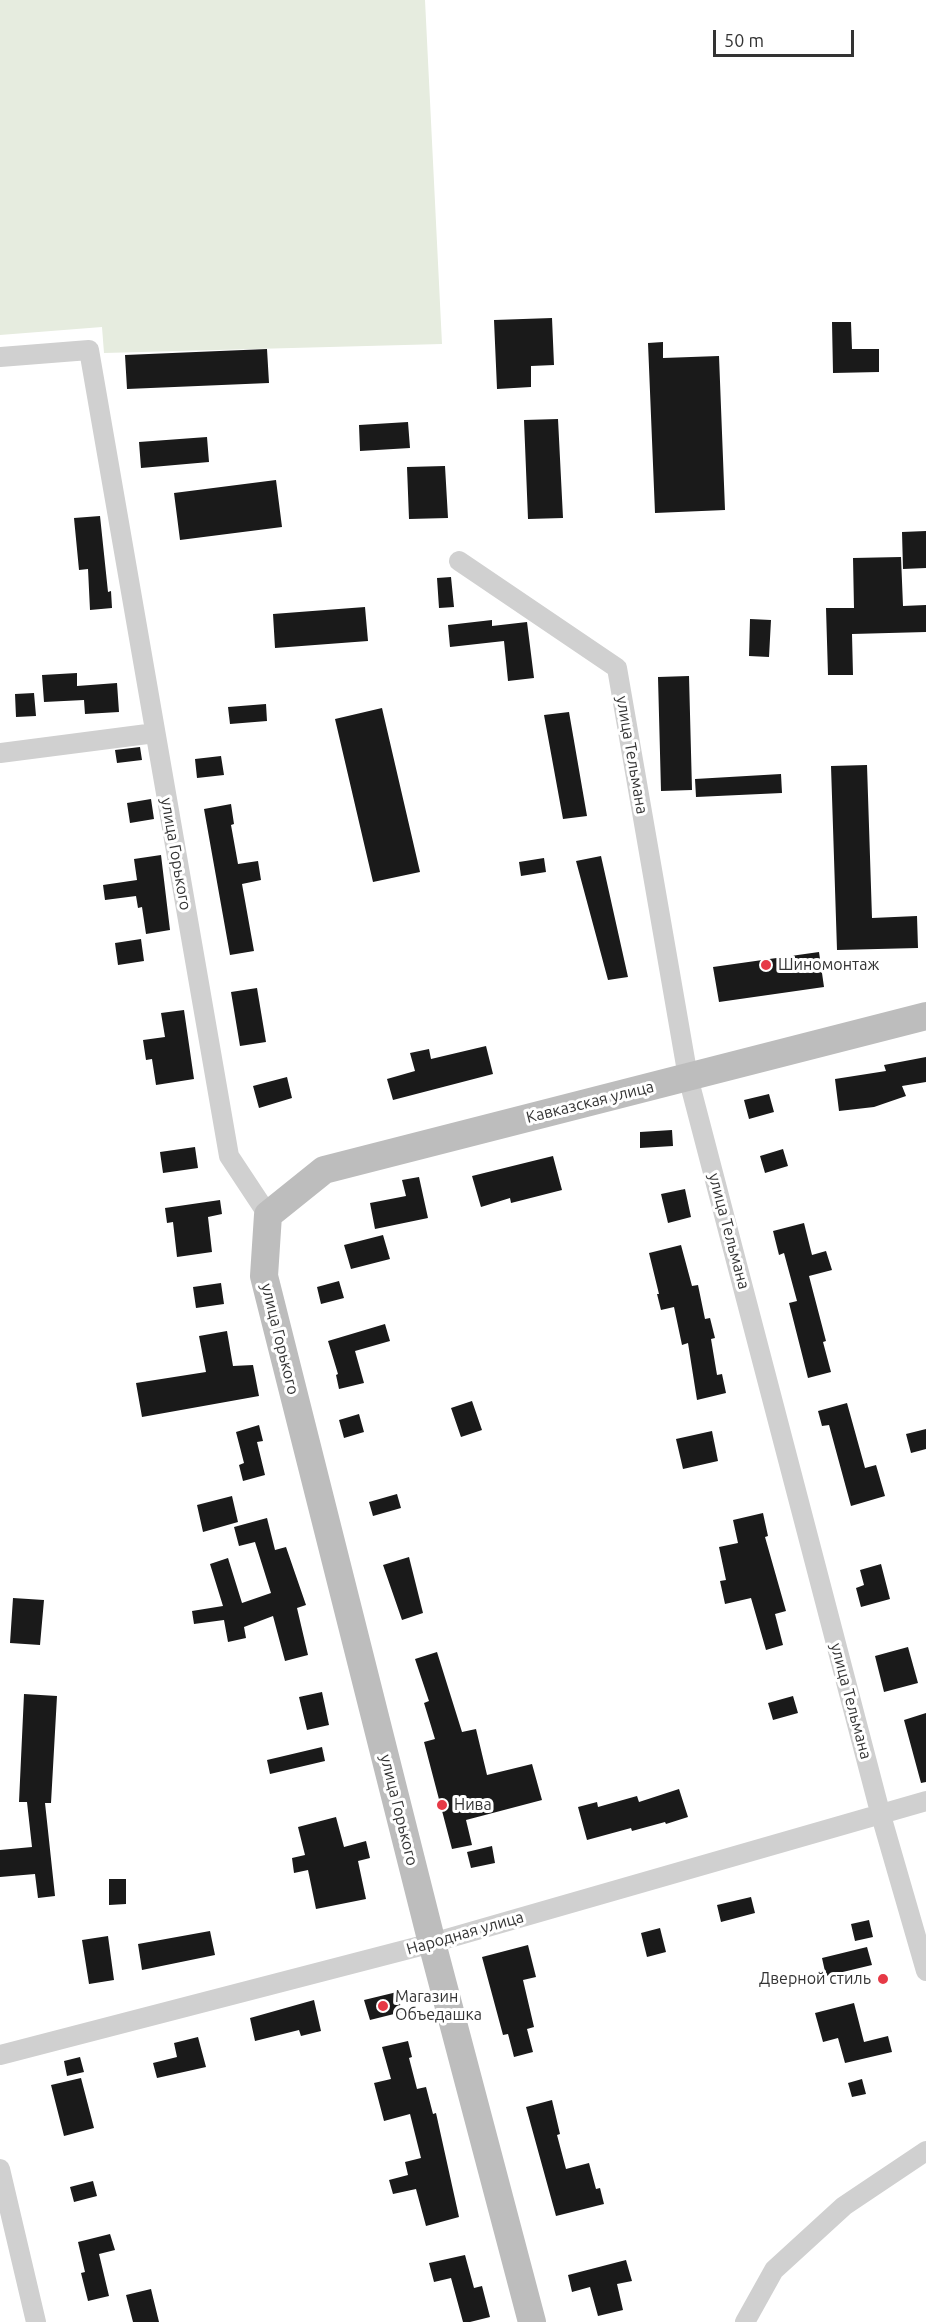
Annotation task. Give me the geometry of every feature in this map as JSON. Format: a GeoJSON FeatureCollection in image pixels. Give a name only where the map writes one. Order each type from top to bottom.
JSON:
{"type":"FeatureCollection","features":[{"type":"Feature","properties":{"kind":"main road","name":"Кавказская улица"},"geometry":{"type":"LineString","coordinates":[[268,1215],[324,1170],[926,1016]]}},
{"type":"Feature","properties":{"kind":"main road","name":"улица Горького"},"geometry":{"type":"LineString","coordinates":[[268,1215],[264,1276],[432,1943],[532,2322]]}},
{"type":"Feature","properties":{"kind":"street","name":"улица Горького"},"geometry":{"type":"LineString","coordinates":[[0,357],[89,350],[229,1156],[268,1215]]}},
{"type":"Feature","properties":{"kind":"street","name":"улица Тельмана"},"geometry":{"type":"LineString","coordinates":[[459,561],[617,668],[688,1077],[880,1812],[926,1971]]}},
{"type":"Feature","properties":{"kind":"street"},"geometry":{"type":"LineString","coordinates":[[0,753],[155,733]]}},
{"type":"Feature","properties":{"kind":"street","name":"Народная улица"},"geometry":{"type":"LineString","coordinates":[[0,2055],[432,1943],[880,1812],[926,1801]]}},
{"type":"Feature","properties":{"kind":"street"},"geometry":{"type":"LineString","coordinates":[[745,2322],[774,2270],[844,2206],[926,2151]]}},
{"type":"Feature","properties":{"kind":"street"},"geometry":{"type":"LineString","coordinates":[[0,2169],[8,2239],[36,2322]]}},
{"type":"Feature","properties":{"kind":"shaded area"},"geometry":{"type":"Polygon","coordinates":[[[0,0],[425,0],[442,344],[104,353],[102,327],[0,335],[0,0]]]}},
{"type":"Feature","properties":{"kind":"building"},"geometry":{"type":"Polygon","coordinates":[[[552,318],[554,365],[531,366],[531,387],[497,389],[494,320],[552,318]]]}},
{"type":"Feature","properties":{"kind":"building"},"geometry":{"type":"Polygon","coordinates":[[[832,322],[851,322],[852,349],[879,349],[879,372],[833,373],[832,322]]]}},
{"type":"Feature","properties":{"kind":"building"},"geometry":{"type":"Polygon","coordinates":[[[663,342],[663,358],[719,356],[725,510],[655,513],[648,343],[663,342]]]}},
{"type":"Feature","properties":{"kind":"building"},"geometry":{"type":"Polygon","coordinates":[[[267,349],[269,383],[127,389],[125,355],[267,349]]]}},
{"type":"Feature","properties":{"kind":"building"},"geometry":{"type":"Polygon","coordinates":[[[558,419],[563,518],[528,519],[524,420],[558,419]]]}},
{"type":"Feature","properties":{"kind":"building"},"geometry":{"type":"Polygon","coordinates":[[[408,422],[410,448],[360,451],[359,425],[408,422]]]}},
{"type":"Feature","properties":{"kind":"building"},"geometry":{"type":"Polygon","coordinates":[[[207,437],[209,462],[141,468],[139,442],[207,437]]]}},
{"type":"Feature","properties":{"kind":"building"},"geometry":{"type":"Polygon","coordinates":[[[445,466],[448,518],[409,519],[407,467],[445,466]]]}},
{"type":"Feature","properties":{"kind":"building"},"geometry":{"type":"Polygon","coordinates":[[[276,480],[282,527],[180,540],[174,493],[276,480]]]}},
{"type":"Feature","properties":{"kind":"building"},"geometry":{"type":"Polygon","coordinates":[[[100,516],[108,592],[111,591],[112,608],[90,610],[88,569],[79,570],[74,518],[100,516]]]}},
{"type":"Feature","properties":{"kind":"building"},"geometry":{"type":"Polygon","coordinates":[[[926,531],[926,568],[903,569],[902,532],[926,531]]]}},
{"type":"Feature","properties":{"kind":"building"},"geometry":{"type":"Polygon","coordinates":[[[901,557],[903,606],[926,605],[926,632],[852,634],[853,675],[828,675],[826,608],[854,608],[853,558],[901,557]]]}},
{"type":"Feature","properties":{"kind":"building"},"geometry":{"type":"Polygon","coordinates":[[[451,577],[454,607],[439,608],[437,578],[451,577]]]}},
{"type":"Feature","properties":{"kind":"building"},"geometry":{"type":"Polygon","coordinates":[[[365,607],[368,641],[275,648],[273,614],[365,607]]]}},
{"type":"Feature","properties":{"kind":"building"},"geometry":{"type":"Polygon","coordinates":[[[750,619],[771,620],[769,657],[749,656],[750,619]]]}},
{"type":"Feature","properties":{"kind":"building"},"geometry":{"type":"Polygon","coordinates":[[[492,620],[492,626],[527,622],[534,678],[508,681],[504,641],[450,647],[448,625],[492,620]]]}},
{"type":"Feature","properties":{"kind":"building"},"geometry":{"type":"Polygon","coordinates":[[[77,673],[77,686],[117,683],[119,712],[85,714],[84,700],[44,702],[42,675],[77,673]]]}},
{"type":"Feature","properties":{"kind":"building"},"geometry":{"type":"Polygon","coordinates":[[[689,676],[692,790],[661,791],[658,677],[689,676]]]}},
{"type":"Feature","properties":{"kind":"building"},"geometry":{"type":"Polygon","coordinates":[[[34,693],[36,716],[16,717],[15,694],[34,693]]]}},
{"type":"Feature","properties":{"kind":"building"},"geometry":{"type":"Polygon","coordinates":[[[266,704],[267,721],[230,724],[228,707],[266,704]]]}},
{"type":"Feature","properties":{"kind":"building"},"geometry":{"type":"Polygon","coordinates":[[[382,708],[420,872],[373,882],[335,719],[382,708]]]}},
{"type":"Feature","properties":{"kind":"building"},"geometry":{"type":"Polygon","coordinates":[[[569,712],[587,816],[563,819],[544,715],[569,712]]]}},
{"type":"Feature","properties":{"kind":"building"},"geometry":{"type":"Polygon","coordinates":[[[140,747],[142,760],[117,763],[115,750],[140,747]]]}},
{"type":"Feature","properties":{"kind":"building"},"geometry":{"type":"Polygon","coordinates":[[[221,756],[224,775],[197,778],[195,759],[221,756]]]}},
{"type":"Feature","properties":{"kind":"building"},"geometry":{"type":"Polygon","coordinates":[[[867,765],[872,918],[917,916],[918,948],[837,950],[831,766],[867,765]]]}},
{"type":"Feature","properties":{"kind":"building"},"geometry":{"type":"Polygon","coordinates":[[[781,774],[782,793],[696,797],[695,779],[781,774]]]}},
{"type":"Feature","properties":{"kind":"building"},"geometry":{"type":"Polygon","coordinates":[[[151,799],[154,819],[130,823],[127,803],[151,799]]]}},
{"type":"Feature","properties":{"kind":"building"},"geometry":{"type":"Polygon","coordinates":[[[231,804],[234,824],[231,825],[238,864],[258,861],[261,880],[242,884],[254,951],[230,955],[204,809],[231,804]]]}},
{"type":"Feature","properties":{"kind":"building"},"geometry":{"type":"Polygon","coordinates":[[[161,855],[170,930],[146,934],[142,907],[138,908],[136,896],[105,900],[103,885],[137,880],[134,859],[161,855]]]}},
{"type":"Feature","properties":{"kind":"building"},"geometry":{"type":"Polygon","coordinates":[[[601,856],[628,977],[608,980],[576,861],[601,856]]]}},
{"type":"Feature","properties":{"kind":"building"},"geometry":{"type":"Polygon","coordinates":[[[544,858],[546,872],[521,876],[519,862],[544,858]]]}},
{"type":"Feature","properties":{"kind":"building"},"geometry":{"type":"Polygon","coordinates":[[[141,939],[144,961],[118,965],[115,943],[141,939]]]}},
{"type":"Feature","properties":{"kind":"building"},"geometry":{"type":"Polygon","coordinates":[[[819,952],[824,987],[719,1002],[713,967],[819,952]]]}},
{"type":"Feature","properties":{"kind":"building"},"geometry":{"type":"Polygon","coordinates":[[[257,988],[266,1042],[240,1046],[231,992],[257,988]]]}},
{"type":"Feature","properties":{"kind":"building"},"geometry":{"type":"Polygon","coordinates":[[[184,1010],[194,1079],[156,1085],[152,1059],[146,1060],[143,1040],[165,1037],[161,1013],[184,1010]]]}},
{"type":"Feature","properties":{"kind":"building"},"geometry":{"type":"Polygon","coordinates":[[[486,1046],[493,1074],[393,1100],[387,1079],[415,1071],[410,1053],[429,1049],[431,1059],[486,1046]]]}},
{"type":"Feature","properties":{"kind":"building"},"geometry":{"type":"Polygon","coordinates":[[[926,1057],[926,1082],[902,1086],[906,1096],[874,1107],[839,1111],[835,1079],[886,1071],[884,1065],[926,1057]]]}},
{"type":"Feature","properties":{"kind":"building"},"geometry":{"type":"Polygon","coordinates":[[[287,1077],[292,1098],[259,1108],[253,1086],[287,1077]]]}},
{"type":"Feature","properties":{"kind":"building"},"geometry":{"type":"Polygon","coordinates":[[[769,1094],[774,1112],[749,1119],[744,1100],[769,1094]]]}},
{"type":"Feature","properties":{"kind":"building"},"geometry":{"type":"Polygon","coordinates":[[[672,1130],[673,1146],[640,1148],[640,1132],[672,1130]]]}},
{"type":"Feature","properties":{"kind":"building"},"geometry":{"type":"Polygon","coordinates":[[[195,1147],[198,1168],[163,1173],[160,1152],[195,1147]]]}},
{"type":"Feature","properties":{"kind":"building"},"geometry":{"type":"Polygon","coordinates":[[[783,1149],[788,1166],[765,1173],[760,1156],[783,1149]]]}},
{"type":"Feature","properties":{"kind":"building"},"geometry":{"type":"Polygon","coordinates":[[[553,1156],[562,1190],[511,1203],[510,1198],[481,1207],[472,1176],[553,1156]]]}},
{"type":"Feature","properties":{"kind":"building"},"geometry":{"type":"Polygon","coordinates":[[[419,1177],[428,1218],[375,1229],[370,1203],[406,1196],[402,1180],[419,1177]]]}},
{"type":"Feature","properties":{"kind":"building"},"geometry":{"type":"Polygon","coordinates":[[[685,1189],[691,1217],[668,1223],[661,1194],[685,1189]]]}},
{"type":"Feature","properties":{"kind":"building"},"geometry":{"type":"Polygon","coordinates":[[[220,1200],[222,1214],[208,1217],[212,1252],[177,1257],[173,1222],[167,1223],[165,1208],[220,1200]]]}},
{"type":"Feature","properties":{"kind":"building"},"geometry":{"type":"Polygon","coordinates":[[[804,1223],[812,1255],[826,1251],[832,1270],[809,1276],[826,1341],[823,1342],[831,1372],[808,1378],[789,1303],[797,1301],[784,1253],[779,1255],[773,1231],[804,1223]]]}},
{"type":"Feature","properties":{"kind":"building"},"geometry":{"type":"Polygon","coordinates":[[[383,1235],[390,1259],[351,1269],[344,1245],[383,1235]]]}},
{"type":"Feature","properties":{"kind":"building"},"geometry":{"type":"Polygon","coordinates":[[[681,1245],[692,1286],[698,1285],[705,1319],[710,1318],[715,1338],[711,1339],[717,1375],[722,1374],[726,1393],[697,1400],[688,1343],[682,1345],[674,1307],[661,1310],[649,1253],[681,1245]]]}},
{"type":"Feature","properties":{"kind":"building"},"geometry":{"type":"Polygon","coordinates":[[[339,1281],[344,1298],[321,1304],[317,1287],[339,1281]]]}},
{"type":"Feature","properties":{"kind":"building"},"geometry":{"type":"Polygon","coordinates":[[[221,1283],[224,1304],[196,1308],[193,1287],[221,1283]]]}},
{"type":"Feature","properties":{"kind":"building"},"geometry":{"type":"Polygon","coordinates":[[[385,1324],[390,1341],[355,1351],[364,1383],[339,1389],[336,1375],[338,1374],[328,1341],[385,1324]]]}},
{"type":"Feature","properties":{"kind":"building"},"geometry":{"type":"Polygon","coordinates":[[[227,1331],[233,1366],[253,1365],[259,1396],[142,1417],[136,1383],[206,1372],[199,1336],[227,1331]]]}},
{"type":"Feature","properties":{"kind":"building"},"geometry":{"type":"Polygon","coordinates":[[[472,1401],[482,1430],[461,1437],[451,1408],[472,1401]]]}},
{"type":"Feature","properties":{"kind":"building"},"geometry":{"type":"Polygon","coordinates":[[[847,1403],[865,1468],[876,1465],[885,1496],[851,1506],[829,1425],[822,1426],[818,1411],[847,1403]]]}},
{"type":"Feature","properties":{"kind":"building"},"geometry":{"type":"Polygon","coordinates":[[[359,1414],[364,1432],[344,1438],[339,1420],[359,1414]]]}},
{"type":"Feature","properties":{"kind":"building"},"geometry":{"type":"Polygon","coordinates":[[[259,1425],[263,1441],[257,1442],[265,1475],[243,1481],[239,1465],[244,1463],[236,1432],[259,1425]]]}},
{"type":"Feature","properties":{"kind":"building"},"geometry":{"type":"Polygon","coordinates":[[[926,1429],[926,1449],[911,1453],[906,1434],[926,1429]]]}},
{"type":"Feature","properties":{"kind":"building"},"geometry":{"type":"Polygon","coordinates":[[[712,1431],[718,1461],[683,1469],[676,1439],[712,1431]]]}},
{"type":"Feature","properties":{"kind":"building"},"geometry":{"type":"Polygon","coordinates":[[[397,1494],[401,1508],[373,1516],[369,1502],[397,1494]]]}},
{"type":"Feature","properties":{"kind":"building"},"geometry":{"type":"Polygon","coordinates":[[[232,1496],[238,1522],[203,1532],[197,1505],[232,1496]]]}},
{"type":"Feature","properties":{"kind":"building"},"geometry":{"type":"Polygon","coordinates":[[[763,1513],[768,1536],[765,1537],[786,1611],[775,1614],[783,1645],[766,1650],[751,1598],[725,1604],[720,1581],[726,1580],[719,1547],[738,1543],[733,1520],[763,1513]]]}},
{"type":"Feature","properties":{"kind":"building"},"geometry":{"type":"Polygon","coordinates":[[[267,1518],[275,1550],[286,1547],[306,1605],[297,1608],[308,1655],[285,1661],[273,1616],[244,1627],[246,1638],[228,1642],[224,1620],[194,1624],[192,1611],[223,1606],[210,1564],[228,1558],[242,1603],[271,1593],[255,1542],[239,1546],[234,1527],[267,1518]]]}},
{"type":"Feature","properties":{"kind":"building"},"geometry":{"type":"Polygon","coordinates":[[[409,1557],[423,1613],[402,1620],[383,1565],[409,1557]]]}},
{"type":"Feature","properties":{"kind":"building"},"geometry":{"type":"Polygon","coordinates":[[[881,1564],[890,1599],[861,1607],[856,1588],[864,1585],[860,1570],[881,1564]]]}},
{"type":"Feature","properties":{"kind":"building"},"geometry":{"type":"Polygon","coordinates":[[[13,1598],[44,1600],[40,1645],[10,1643],[13,1598]]]}},
{"type":"Feature","properties":{"kind":"building"},"geometry":{"type":"Polygon","coordinates":[[[908,1647],[918,1683],[884,1692],[875,1656],[908,1647]]]}},
{"type":"Feature","properties":{"kind":"building"},"geometry":{"type":"Polygon","coordinates":[[[437,1652],[462,1732],[476,1729],[487,1775],[532,1764],[542,1800],[466,1820],[472,1845],[452,1849],[424,1742],[435,1739],[424,1703],[429,1701],[415,1659],[437,1652]]]}},
{"type":"Feature","properties":{"kind":"building"},"geometry":{"type":"Polygon","coordinates":[[[322,1692],[329,1725],[307,1730],[299,1697],[322,1692]]]}},
{"type":"Feature","properties":{"kind":"building"},"geometry":{"type":"Polygon","coordinates":[[[24,1694],[57,1696],[51,1803],[45,1803],[55,1896],[38,1898],[35,1874],[0,1877],[0,1850],[32,1847],[27,1802],[19,1802],[24,1694]]]}},
{"type":"Feature","properties":{"kind":"building"},"geometry":{"type":"Polygon","coordinates":[[[793,1696],[798,1713],[773,1720],[768,1703],[793,1696]]]}},
{"type":"Feature","properties":{"kind":"building"},"geometry":{"type":"Polygon","coordinates":[[[926,1713],[926,1782],[921,1783],[904,1720],[926,1713]]]}},
{"type":"Feature","properties":{"kind":"building"},"geometry":{"type":"Polygon","coordinates":[[[322,1747],[325,1761],[270,1774],[267,1760],[322,1747]]]}},
{"type":"Feature","properties":{"kind":"building"},"geometry":{"type":"Polygon","coordinates":[[[679,1789],[688,1817],[666,1824],[665,1822],[632,1831],[631,1828],[587,1840],[578,1807],[597,1802],[598,1807],[637,1796],[639,1802],[679,1789]]]}},
{"type":"Feature","properties":{"kind":"building"},"geometry":{"type":"Polygon","coordinates":[[[336,1817],[344,1847],[366,1841],[370,1858],[358,1861],[366,1899],[316,1909],[308,1870],[294,1873],[292,1858],[305,1855],[298,1827],[336,1817]]]}},
{"type":"Feature","properties":{"kind":"building"},"geometry":{"type":"Polygon","coordinates":[[[492,1846],[495,1863],[471,1868],[467,1852],[492,1846]]]}},
{"type":"Feature","properties":{"kind":"building"},"geometry":{"type":"Polygon","coordinates":[[[109,1879],[126,1879],[126,1904],[109,1905],[109,1879]]]}},
{"type":"Feature","properties":{"kind":"building"},"geometry":{"type":"Polygon","coordinates":[[[751,1897],[755,1913],[721,1922],[717,1905],[751,1897]]]}},
{"type":"Feature","properties":{"kind":"building"},"geometry":{"type":"Polygon","coordinates":[[[869,1920],[873,1937],[855,1941],[851,1924],[869,1920]]]}},
{"type":"Feature","properties":{"kind":"building"},"geometry":{"type":"Polygon","coordinates":[[[660,1928],[666,1952],[647,1957],[641,1933],[660,1928]]]}},
{"type":"Feature","properties":{"kind":"building"},"geometry":{"type":"Polygon","coordinates":[[[210,1931],[215,1955],[142,1970],[138,1944],[210,1931]]]}},
{"type":"Feature","properties":{"kind":"building"},"geometry":{"type":"Polygon","coordinates":[[[108,1936],[114,1980],[89,1984],[82,1940],[108,1936]]]}},
{"type":"Feature","properties":{"kind":"building"},"geometry":{"type":"Polygon","coordinates":[[[528,1945],[536,1977],[523,1980],[534,2027],[527,2029],[533,2052],[514,2057],[508,2034],[503,2035],[482,1957],[528,1945]]]}},
{"type":"Feature","properties":{"kind":"building"},"geometry":{"type":"Polygon","coordinates":[[[867,1947],[872,1965],[826,1976],[822,1958],[867,1947]]]}},
{"type":"Feature","properties":{"kind":"building"},"geometry":{"type":"Polygon","coordinates":[[[397,1992],[402,2012],[370,2020],[364,2000],[397,1992]]]}},
{"type":"Feature","properties":{"kind":"building"},"geometry":{"type":"Polygon","coordinates":[[[314,2000],[321,2031],[301,2036],[299,2030],[255,2041],[250,2018],[314,2000]]]}},
{"type":"Feature","properties":{"kind":"building"},"geometry":{"type":"Polygon","coordinates":[[[854,2003],[864,2042],[888,2036],[892,2052],[845,2063],[838,2038],[823,2042],[815,2013],[854,2003]]]}},
{"type":"Feature","properties":{"kind":"building"},"geometry":{"type":"Polygon","coordinates":[[[198,2037],[206,2067],[157,2078],[153,2063],[177,2057],[174,2043],[198,2037]]]}},
{"type":"Feature","properties":{"kind":"building"},"geometry":{"type":"Polygon","coordinates":[[[408,2041],[412,2057],[409,2058],[417,2089],[426,2087],[433,2114],[436,2113],[459,2217],[426,2226],[416,2189],[393,2194],[389,2180],[408,2175],[405,2162],[421,2158],[410,2114],[384,2121],[374,2083],[391,2079],[382,2047],[408,2041]]]}},
{"type":"Feature","properties":{"kind":"building"},"geometry":{"type":"Polygon","coordinates":[[[80,2057],[84,2072],[67,2076],[64,2061],[80,2057]]]}},
{"type":"Feature","properties":{"kind":"building"},"geometry":{"type":"Polygon","coordinates":[[[81,2078],[94,2128],[64,2136],[51,2085],[81,2078]]]}},
{"type":"Feature","properties":{"kind":"building"},"geometry":{"type":"Polygon","coordinates":[[[862,2079],[866,2094],[852,2097],[848,2083],[862,2079]]]}},
{"type":"Feature","properties":{"kind":"building"},"geometry":{"type":"Polygon","coordinates":[[[552,2100],[560,2134],[557,2135],[566,2169],[589,2163],[596,2189],[600,2188],[604,2204],[556,2216],[526,2107],[552,2100]]]}},
{"type":"Feature","properties":{"kind":"building"},"geometry":{"type":"Polygon","coordinates":[[[93,2181],[97,2196],[74,2202],[70,2187],[93,2181]]]}},
{"type":"Feature","properties":{"kind":"building"},"geometry":{"type":"Polygon","coordinates":[[[110,2234],[115,2250],[99,2254],[109,2296],[88,2301],[81,2273],[85,2272],[78,2242],[110,2234]]]}},
{"type":"Feature","properties":{"kind":"building"},"geometry":{"type":"Polygon","coordinates":[[[465,2255],[474,2288],[482,2286],[490,2317],[470,2322],[463,2322],[451,2278],[434,2282],[429,2263],[465,2255]]]}},
{"type":"Feature","properties":{"kind":"building"},"geometry":{"type":"Polygon","coordinates":[[[626,2260],[632,2281],[617,2284],[623,2310],[598,2316],[590,2287],[572,2292],[568,2275],[626,2260]]]}},
{"type":"Feature","properties":{"kind":"building"},"geometry":{"type":"Polygon","coordinates":[[[151,2289],[159,2322],[133,2322],[126,2295],[151,2289]]]}},
{"type":"Feature","properties":{"kind":"place","name":"Шиномонтаж"},"geometry":{"type":"Point","coordinates":[766,965]}},
{"type":"Feature","properties":{"kind":"place","name":"Нива"},"geometry":{"type":"Point","coordinates":[442,1805]}},
{"type":"Feature","properties":{"kind":"place","name":"Дверной стиль"},"geometry":{"type":"Point","coordinates":[883,1979]}},
{"type":"Feature","properties":{"kind":"place","name":"Магазин Объедашка"},"geometry":{"type":"Point","coordinates":[383,2006]}}]}
